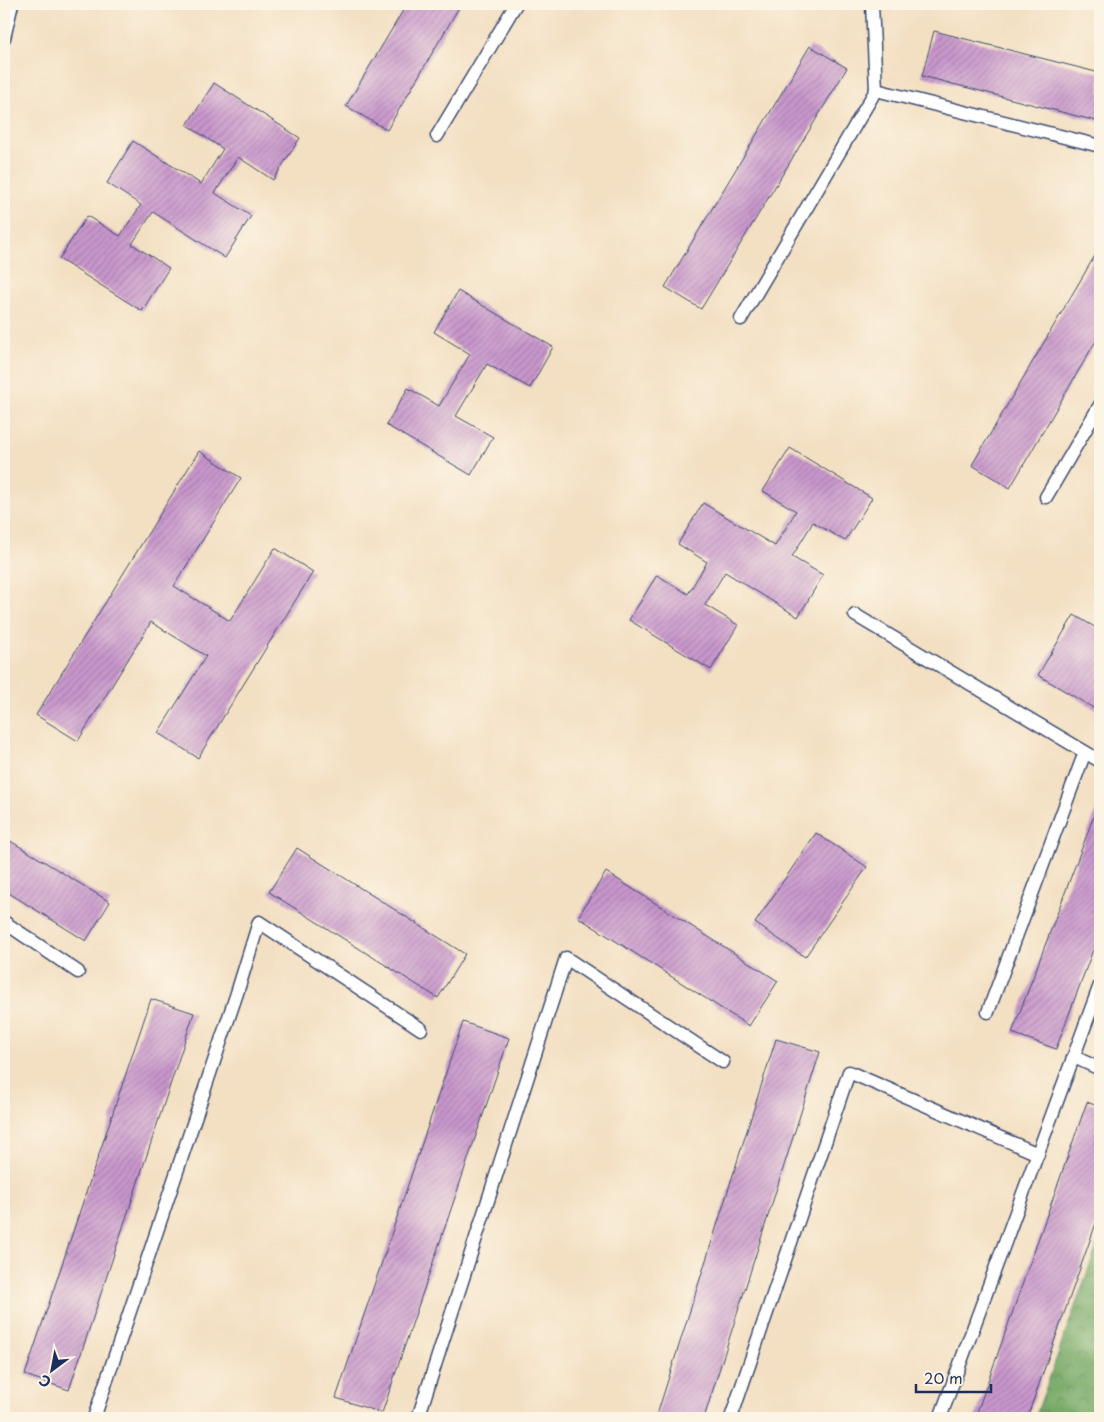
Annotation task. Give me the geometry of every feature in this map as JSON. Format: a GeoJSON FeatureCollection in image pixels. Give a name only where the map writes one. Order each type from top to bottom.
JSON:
{"type":"FeatureCollection","features":[{"type":"Feature","properties":{"kind":"lane"},"geometry":{"type":"LineString","coordinates":[[4,38],[12,4]]}},
{"type":"Feature","properties":{"kind":"lane"},"geometry":{"type":"LineString","coordinates":[[437,136],[516,4]]}},
{"type":"Feature","properties":{"kind":"lane"},"geometry":{"type":"LineString","coordinates":[[741,319],[876,90],[869,4]]}},
{"type":"Feature","properties":{"kind":"lane"},"geometry":{"type":"LineString","coordinates":[[876,90],[1100,146]]}},
{"type":"Feature","properties":{"kind":"lane"},"geometry":{"type":"LineString","coordinates":[[1046,496],[1100,404]]}},
{"type":"Feature","properties":{"kind":"lane"},"geometry":{"type":"LineString","coordinates":[[855,615],[1100,761]]}},
{"type":"Feature","properties":{"kind":"lane"},"geometry":{"type":"LineString","coordinates":[[988,1012],[1085,752]]}},
{"type":"Feature","properties":{"kind":"lane"},"geometry":{"type":"LineString","coordinates":[[4,922],[78,972]]}},
{"type":"Feature","properties":{"kind":"lane"},"geometry":{"type":"LineString","coordinates":[[94,1418],[237,993],[259,922],[421,1029]]}},
{"type":"Feature","properties":{"kind":"lane"},"geometry":{"type":"LineString","coordinates":[[418,1418],[566,958],[723,1062]]}},
{"type":"Feature","properties":{"kind":"lane"},"geometry":{"type":"LineString","coordinates":[[940,1418],[1100,985]]}},
{"type":"Feature","properties":{"kind":"lane"},"geometry":{"type":"LineString","coordinates":[[1074,1057],[1100,1069]]}},
{"type":"Feature","properties":{"kind":"lane"},"geometry":{"type":"LineString","coordinates":[[731,1418],[849,1072],[1038,1154]]}},
{"type":"Feature","properties":{"kind":"green space"},"geometry":{"type":"Polygon","coordinates":[[[1100,1237],[1099,1418],[1035,1418],[1100,1237]]]}},
{"type":"Feature","properties":{"kind":"building"},"geometry":{"type":"Polygon","coordinates":[[[407,4],[461,4],[387,130],[346,106],[407,4]]]}},
{"type":"Feature","properties":{"kind":"building"},"geometry":{"type":"Polygon","coordinates":[[[934,31],[1100,73],[1100,122],[922,76],[934,31]]]}},
{"type":"Feature","properties":{"kind":"building"},"geometry":{"type":"Polygon","coordinates":[[[810,46],[847,68],[701,309],[665,287],[810,46]]]}},
{"type":"Feature","properties":{"kind":"building"},"geometry":{"type":"Polygon","coordinates":[[[214,83],[300,138],[273,180],[238,157],[215,193],[251,216],[225,258],[153,212],[132,244],[169,268],[142,311],[59,259],[87,216],[120,236],[141,205],[107,183],[133,141],[201,184],[223,149],[187,125],[214,83]]]}},
{"type":"Feature","properties":{"kind":"building"},"geometry":{"type":"Polygon","coordinates":[[[1100,247],[1100,334],[1010,488],[972,465],[1100,247]]]}},
{"type":"Feature","properties":{"kind":"building"},"geometry":{"type":"Polygon","coordinates":[[[458,291],[553,347],[530,388],[487,364],[456,416],[493,437],[471,475],[386,425],[408,388],[439,406],[470,354],[434,332],[458,291]]]}},
{"type":"Feature","properties":{"kind":"building"},"geometry":{"type":"Polygon","coordinates":[[[790,448],[872,498],[845,541],[813,522],[792,557],[823,575],[798,617],[725,572],[705,605],[738,625],[711,670],[629,620],[657,575],[688,594],[707,562],[678,544],[703,503],[775,546],[796,511],[763,491],[790,448]]]}},
{"type":"Feature","properties":{"kind":"building"},"geometry":{"type":"Polygon","coordinates":[[[199,451],[241,478],[174,586],[230,621],[275,548],[313,572],[198,758],[158,733],[206,656],[151,622],[78,741],[36,715],[199,451]]]}},
{"type":"Feature","properties":{"kind":"building"},"geometry":{"type":"Polygon","coordinates":[[[1074,615],[1100,630],[1100,712],[1038,675],[1074,615]]]}},
{"type":"Feature","properties":{"kind":"building"},"geometry":{"type":"Polygon","coordinates":[[[1100,800],[1100,931],[1056,1049],[1012,1033],[1100,800]]]}},
{"type":"Feature","properties":{"kind":"building"},"geometry":{"type":"Polygon","coordinates":[[[816,833],[867,867],[805,957],[755,923],[816,833]]]}},
{"type":"Feature","properties":{"kind":"building"},"geometry":{"type":"Polygon","coordinates":[[[4,837],[110,902],[86,941],[4,890],[4,837]]]}},
{"type":"Feature","properties":{"kind":"building"},"geometry":{"type":"Polygon","coordinates":[[[297,848],[465,954],[438,998],[269,892],[297,848]]]}},
{"type":"Feature","properties":{"kind":"building"},"geometry":{"type":"Polygon","coordinates":[[[606,872],[778,981],[749,1026],[578,917],[606,872]]]}},
{"type":"Feature","properties":{"kind":"building"},"geometry":{"type":"Polygon","coordinates":[[[151,999],[194,1013],[69,1390],[25,1375],[151,999]]]}},
{"type":"Feature","properties":{"kind":"building"},"geometry":{"type":"Polygon","coordinates":[[[463,1022],[509,1038],[382,1413],[336,1398],[463,1022]]]}},
{"type":"Feature","properties":{"kind":"building"},"geometry":{"type":"Polygon","coordinates":[[[776,1039],[820,1052],[704,1418],[656,1418],[776,1039]]]}},
{"type":"Feature","properties":{"kind":"building"},"geometry":{"type":"Polygon","coordinates":[[[1087,1102],[1100,1107],[1100,1212],[1027,1418],[975,1418],[1087,1102]]]}}]}
